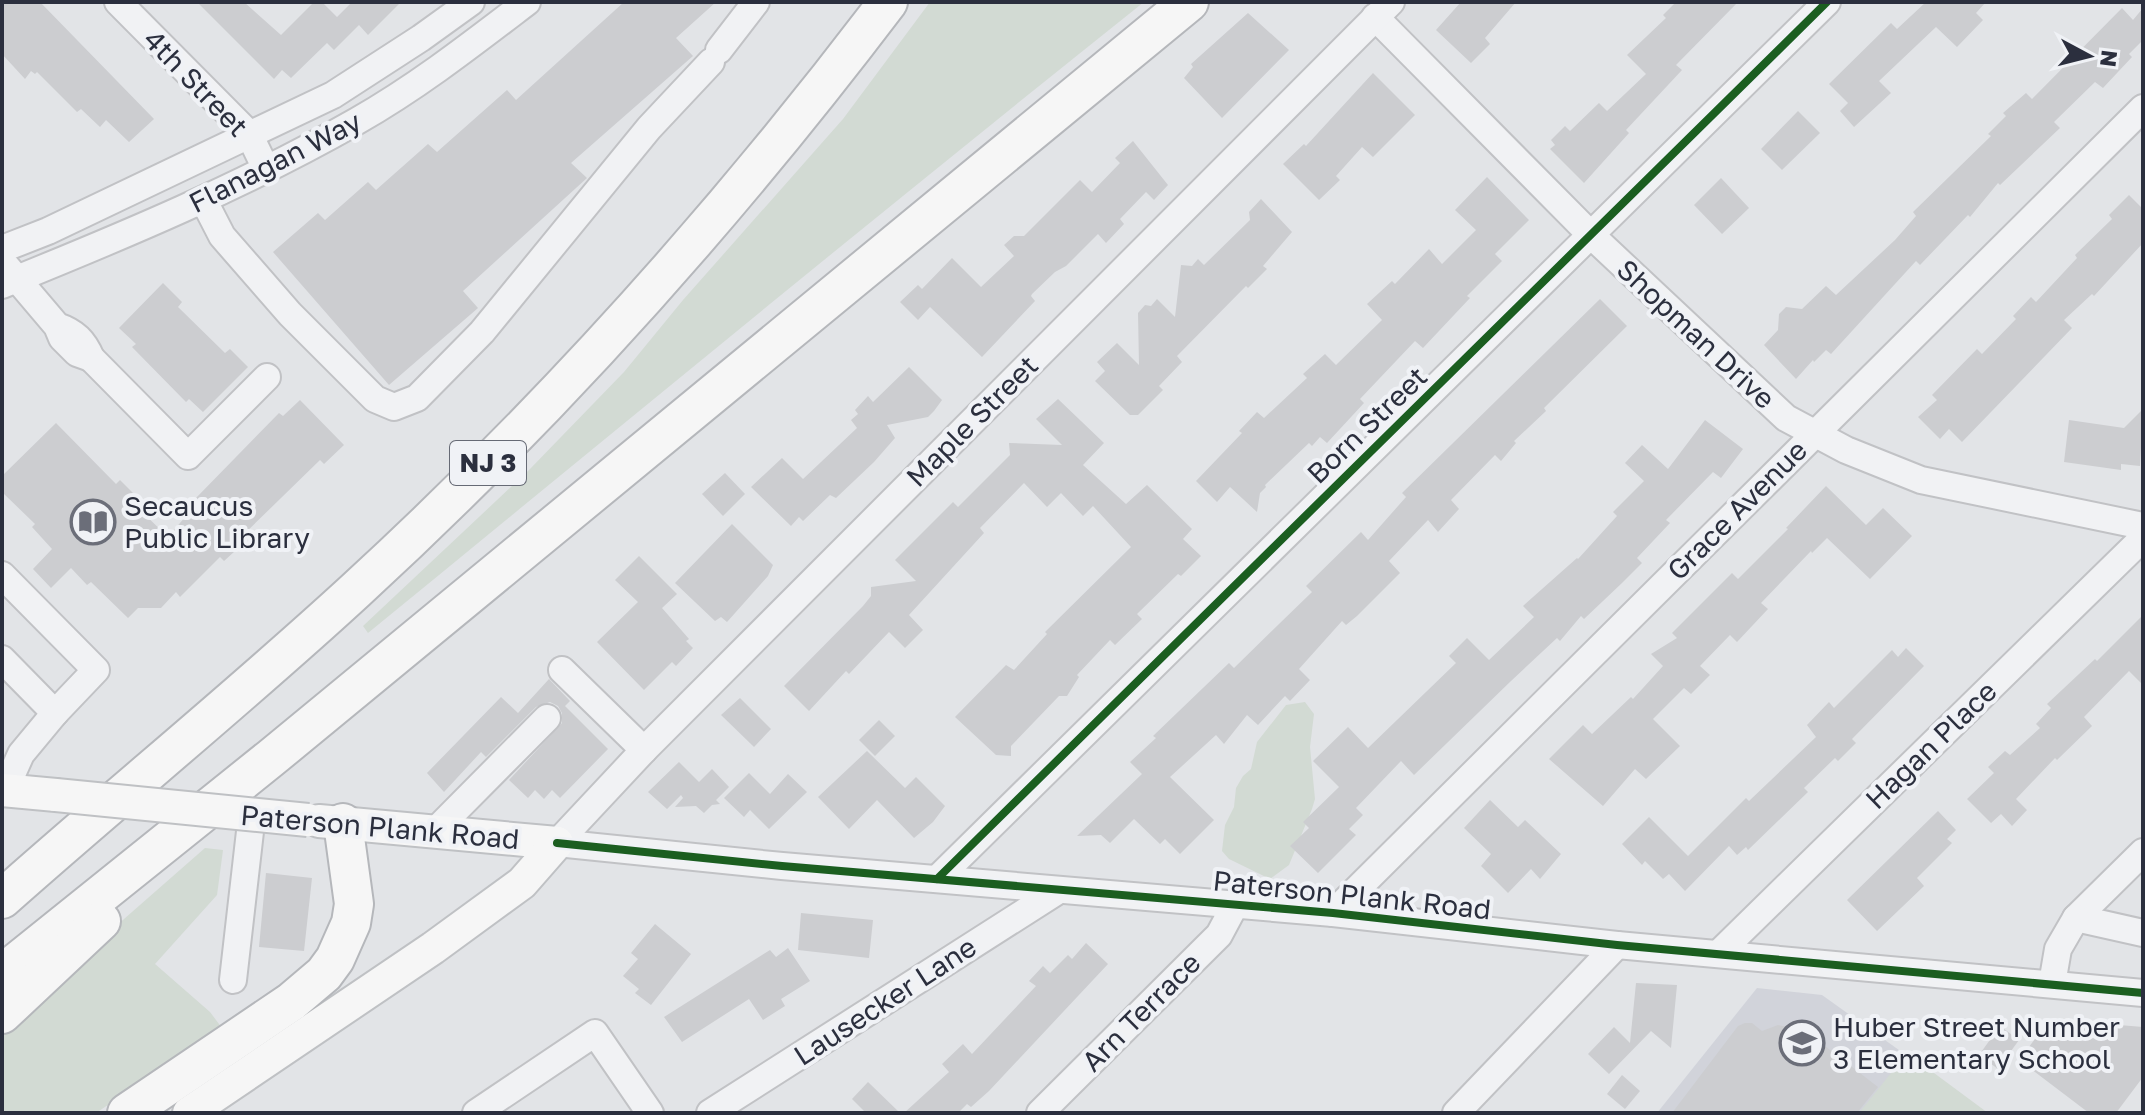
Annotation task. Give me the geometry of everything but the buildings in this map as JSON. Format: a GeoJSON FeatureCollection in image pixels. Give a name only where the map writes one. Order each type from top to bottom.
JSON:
{"type":"FeatureCollection","features":[{"type":"Feature","properties":{"kind":"highway","name":"NJ 3"},"geometry":{"type":"LineString","coordinates":[[2,899],[356,590],[524,427],[630,313],[746,180],[888,2]]}},
{"type":"Feature","properties":{"kind":"highway"},"geometry":{"type":"LineString","coordinates":[[2,974],[271,758],[1189,2]]}},
{"type":"Feature","properties":{"kind":"highway"},"geometry":{"type":"LineString","coordinates":[[2,1014],[271,758]]}},
{"type":"Feature","properties":{"kind":"highway"},"geometry":{"type":"LineString","coordinates":[[127,1113],[291,1002],[330,967],[344,942],[354,904],[325,822]]}},
{"type":"Feature","properties":{"kind":"highway","name":"NJ 3"},"geometry":{"type":"LineString","coordinates":[[2,891],[34,870]]}},
{"type":"Feature","properties":{"kind":"main road","name":"Paterson Plank Road"},"geometry":{"type":"LineString","coordinates":[[4,790],[557,843]]}},
{"type":"Feature","properties":{"kind":"main road"},"geometry":{"type":"LineString","coordinates":[[189,1113],[433,948],[510,892],[522,883],[557,843]]}},
{"type":"Feature","properties":{"kind":"street","name":"4th Street"},"geometry":{"type":"LineString","coordinates":[[118,2],[249,134],[266,169]]}},
{"type":"Feature","properties":{"kind":"street","name":"Flanagan Way"},"geometry":{"type":"LineString","coordinates":[[2,249],[48,231],[333,95],[471,2]]}},
{"type":"Feature","properties":{"kind":"street","name":"Flanagan Way"},"geometry":{"type":"LineString","coordinates":[[7,275],[204,201],[358,121],[456,56],[527,2]]}},
{"type":"Feature","properties":{"kind":"street"},"geometry":{"type":"LineString","coordinates":[[204,201],[222,236],[290,314],[375,399],[394,407],[417,398],[482,332],[649,128],[715,56],[756,2]]}},
{"type":"Feature","properties":{"kind":"street","name":"Born Street"},"geometry":{"type":"LineString","coordinates":[[937,879],[1827,2]]}},
{"type":"Feature","properties":{"kind":"street","name":"Shopman Drive"},"geometry":{"type":"LineString","coordinates":[[1383,10],[1592,236],[1786,418],[1813,434],[1921,480],[2143,526]]}},
{"type":"Feature","properties":{"kind":"street","name":"Maple Street"},"geometry":{"type":"LineString","coordinates":[[557,843],[644,750],[1383,10]]}},
{"type":"Feature","properties":{"kind":"street"},"geometry":{"type":"LineString","coordinates":[[386,61],[405,90]]}},
{"type":"Feature","properties":{"kind":"street","name":"Grace Avenue"},"geometry":{"type":"LineString","coordinates":[[1333,913],[2143,108]]}},
{"type":"Feature","properties":{"kind":"street"},"geometry":{"type":"LineString","coordinates":[[7,275],[57,326],[62,338],[77,353],[91,358],[188,456],[267,377]]}},
{"type":"Feature","properties":{"kind":"street","name":"Hagan Place"},"geometry":{"type":"LineString","coordinates":[[1719,953],[2143,538]]}},
{"type":"Feature","properties":{"kind":"street"},"geometry":{"type":"LineString","coordinates":[[2,575],[96,670],[21,754],[4,790]]}},
{"type":"Feature","properties":{"kind":"street"},"geometry":{"type":"LineString","coordinates":[[2,659],[55,713]]}},
{"type":"Feature","properties":{"kind":"street"},"geometry":{"type":"LineString","coordinates":[[562,670],[644,750]]}},
{"type":"Feature","properties":{"kind":"street"},"geometry":{"type":"LineString","coordinates":[[434,832],[547,718]]}},
{"type":"Feature","properties":{"kind":"street"},"geometry":{"type":"LineString","coordinates":[[233,980],[252,814]]}},
{"type":"Feature","properties":{"kind":"street","name":"Paterson Plank Road"},"geometry":{"type":"LineString","coordinates":[[557,843],[1333,913],[1617,945],[2143,993]]}},
{"type":"Feature","properties":{"kind":"street"},"geometry":{"type":"LineString","coordinates":[[2052,984],[2058,949],[2076,918],[2143,852]]}},
{"type":"Feature","properties":{"kind":"street","name":"Lausecker Lane"},"geometry":{"type":"LineString","coordinates":[[710,1113],[1059,890]]}},
{"type":"Feature","properties":{"kind":"street","name":"Arn Terrace"},"geometry":{"type":"LineString","coordinates":[[1040,1113],[1219,935],[1235,905]]}},
{"type":"Feature","properties":{"kind":"street"},"geometry":{"type":"LineString","coordinates":[[2076,918],[2143,933]]}},
{"type":"Feature","properties":{"kind":"street"},"geometry":{"type":"LineString","coordinates":[[1456,1113],[1617,945]]}},
{"type":"Feature","properties":{"kind":"street"},"geometry":{"type":"LineString","coordinates":[[476,1113],[595,1033],[650,1113]]}},
{"type":"Feature","properties":{"kind":"shaded area"},"geometry":{"type":"Polygon","coordinates":[[[930,2],[1144,2],[368,633],[363,626],[529,470],[624,372],[683,300],[843,119],[930,2]]]}},
{"type":"Feature","properties":{"kind":"shaded area"},"geometry":{"type":"Polygon","coordinates":[[[1305,702],[1314,714],[1310,747],[1315,799],[1289,865],[1270,879],[1229,859],[1222,851],[1225,825],[1234,807],[1236,788],[1251,769],[1257,742],[1286,705],[1305,702]]]}},
{"type":"Feature","properties":{"kind":"shaded area"},"geometry":{"type":"Polygon","coordinates":[[[205,848],[223,850],[217,895],[155,964],[210,1012],[222,1028],[96,1113],[2,1113],[2,1026],[205,848]]]}},
{"type":"Feature","properties":{"kind":"shaded area","name":"Huber Street Number 3 Elementary School"},"geometry":{"type":"Polygon","coordinates":[[[1757,988],[1822,995],[1987,1113],[1657,1113],[1757,988]]]}},
{"type":"Feature","properties":{"kind":"shaded area"},"geometry":{"type":"Polygon","coordinates":[[[1907,1053],[1988,1113],[1859,1113],[1907,1053]]]}},
{"type":"Feature","properties":{"kind":"cycle path"},"geometry":{"type":"LineString","coordinates":[[937,879],[1827,2]]}},
{"type":"Feature","properties":{"kind":"cycle path"},"geometry":{"type":"LineString","coordinates":[[557,843],[782,866],[1333,913],[1617,945],[2143,993]]}},
{"type":"Feature","properties":{"kind":"place","name":"Secaucus Public Library"},"geometry":{"type":"Point","coordinates":[93,522]}},
{"type":"Feature","properties":{"kind":"place","name":"Huber Street Number 3 Elementary School"},"geometry":{"type":"Point","coordinates":[1802,1043]}}]}
